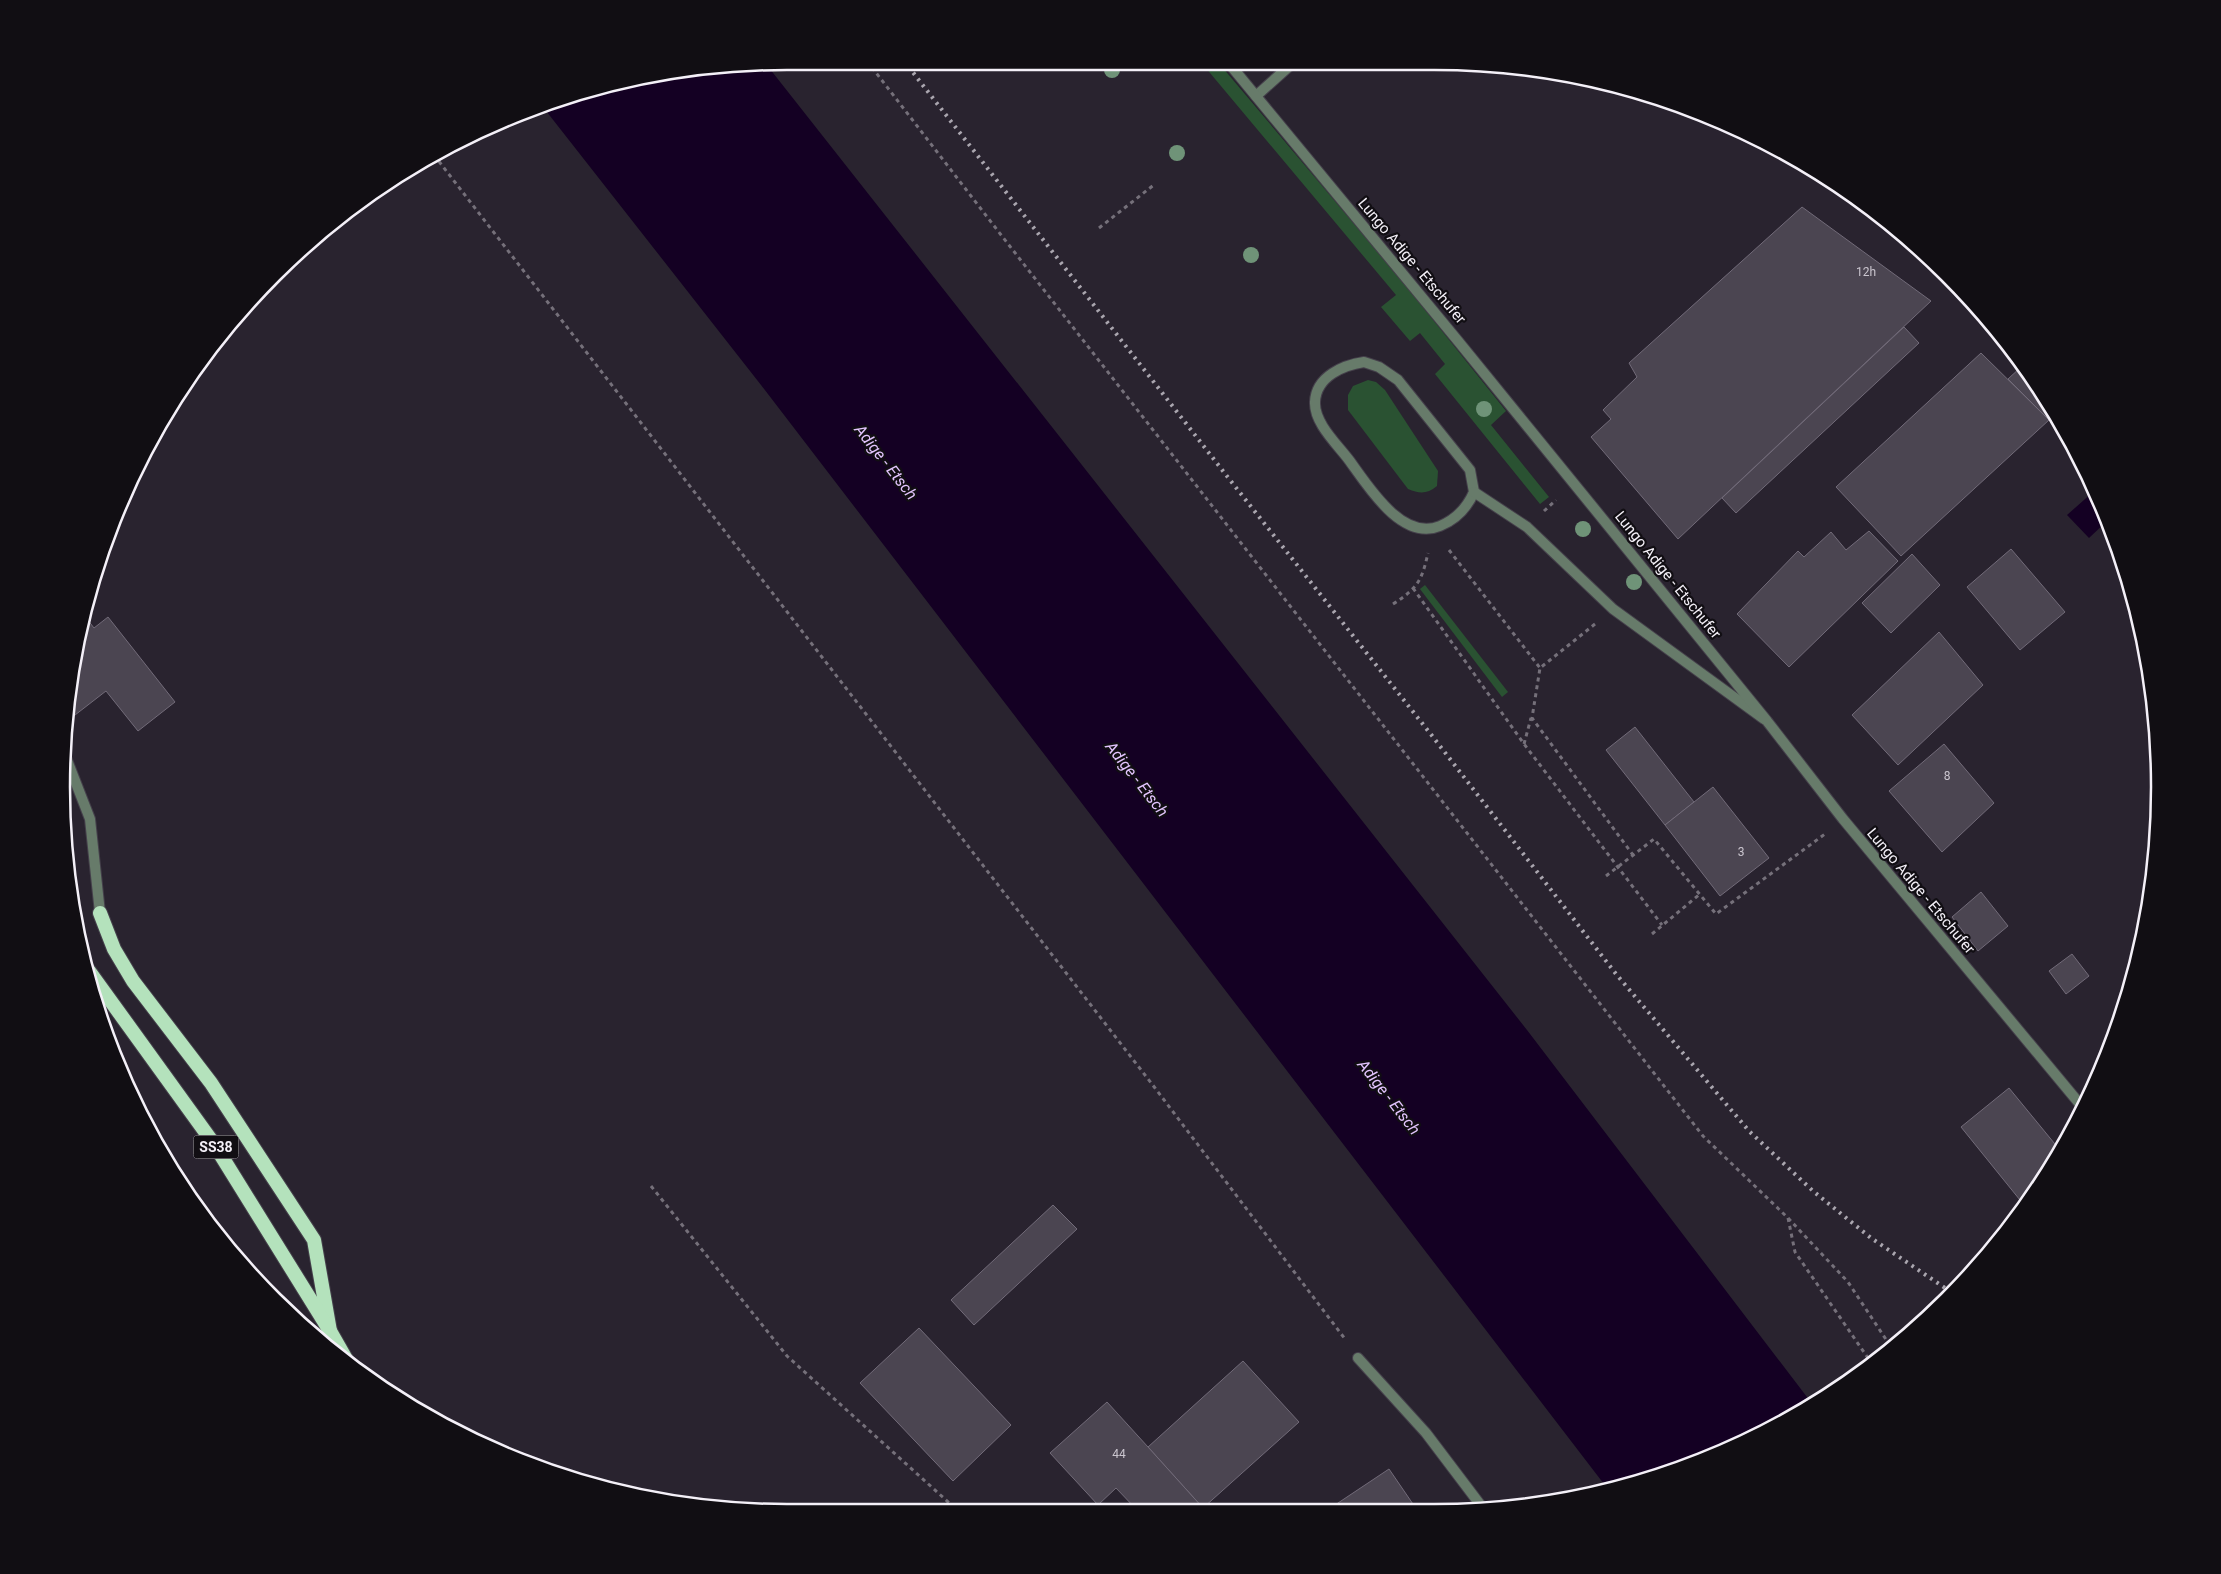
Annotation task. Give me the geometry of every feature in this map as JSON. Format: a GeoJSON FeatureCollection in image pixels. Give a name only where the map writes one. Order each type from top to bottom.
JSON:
{"type":"FeatureCollection","features":[{"type":"Feature","properties":{"kind":"highway"},"geometry":{"type":"LineString","coordinates":[[100,913],[114,949],[133,981],[211,1083],[314,1240],[330,1331]]}},
{"type":"Feature","properties":{"kind":"highway","name":"SS38"},"geometry":{"type":"LineString","coordinates":[[96,979],[214,1144],[338,1346]]}},
{"type":"Feature","properties":{"kind":"street","name":"Lungo Adige - Etschufer"},"geometry":{"type":"LineString","coordinates":[[1234,70],[1574,483],[1843,819],[2078,1102]]}},
{"type":"Feature","properties":{"kind":"street"},"geometry":{"type":"LineString","coordinates":[[1256,96],[1285,70]]}},
{"type":"Feature","properties":{"kind":"street"},"geometry":{"type":"LineString","coordinates":[[1364,362],[1379,367],[1398,380],[1470,470],[1474,492],[1461,512],[1448,523],[1435,528],[1418,529],[1404,523],[1380,501],[1319,419],[1315,402],[1320,386],[1334,372],[1348,364],[1364,362]]}},
{"type":"Feature","properties":{"kind":"street"},"geometry":{"type":"LineString","coordinates":[[1474,492],[1527,528],[1613,609],[1767,722]]}},
{"type":"Feature","properties":{"kind":"street"},"geometry":{"type":"LineString","coordinates":[[71,770],[90,819],[100,913]]}},
{"type":"Feature","properties":{"kind":"street"},"geometry":{"type":"LineString","coordinates":[[1358,1358],[1426,1433],[1478,1502]]}},
{"type":"Feature","properties":{"kind":"path"},"geometry":{"type":"LineString","coordinates":[[874,70],[1703,1136],[1788,1218],[1848,1282],[1888,1342]]}},
{"type":"Feature","properties":{"kind":"path"},"geometry":{"type":"LineString","coordinates":[[438,161],[1149,1080],[1358,1358]]}},
{"type":"Feature","properties":{"kind":"path"},"geometry":{"type":"LineString","coordinates":[[1099,228],[1155,184]]}},
{"type":"Feature","properties":{"kind":"path"},"geometry":{"type":"LineString","coordinates":[[1527,528],[1574,483]]}},
{"type":"Feature","properties":{"kind":"path"},"geometry":{"type":"LineString","coordinates":[[1393,604],[1406,596],[1422,578],[1435,528]]}},
{"type":"Feature","properties":{"kind":"path"},"geometry":{"type":"LineString","coordinates":[[1435,528],[1455,559],[1540,668]]}},
{"type":"Feature","properties":{"kind":"path"},"geometry":{"type":"LineString","coordinates":[[1413,588],[1524,744],[1662,925]]}},
{"type":"Feature","properties":{"kind":"path"},"geometry":{"type":"LineString","coordinates":[[1524,744],[1532,718],[1540,668],[1613,609]]}},
{"type":"Feature","properties":{"kind":"path"},"geometry":{"type":"LineString","coordinates":[[1532,718],[1633,855]]}},
{"type":"Feature","properties":{"kind":"path"},"geometry":{"type":"LineString","coordinates":[[1606,876],[1654,839],[1716,914],[1843,819]]}},
{"type":"Feature","properties":{"kind":"path"},"geometry":{"type":"LineString","coordinates":[[1652,934],[1700,894]]}},
{"type":"Feature","properties":{"kind":"path"},"geometry":{"type":"LineString","coordinates":[[651,1186],[787,1356],[950,1504]]}},
{"type":"Feature","properties":{"kind":"path"},"geometry":{"type":"LineString","coordinates":[[1788,1218],[1795,1252],[1868,1358]]}},
{"type":"Feature","properties":{"kind":"green space"},"geometry":{"type":"Polygon","coordinates":[[[1208,70],[1225,70],[1398,276],[1506,411],[1491,425],[1549,497],[1540,504],[1435,374],[1445,364],[1420,333],[1410,341],[1381,307],[1396,295],[1208,70]]]}},
{"type":"Feature","properties":{"kind":"green space"},"geometry":{"type":"Polygon","coordinates":[[[1368,380],[1376,382],[1385,390],[1438,471],[1437,486],[1430,491],[1416,492],[1408,489],[1348,410],[1348,395],[1353,386],[1368,380]]]}},
{"type":"Feature","properties":{"kind":"green space"},"geometry":{"type":"Polygon","coordinates":[[[1425,585],[1508,692],[1502,697],[1420,589],[1425,585]]]}},
{"type":"Feature","properties":{"kind":"water","name":"Adige - Etsch"},"geometry":{"type":"Polygon","coordinates":[[[771,71],[1527,1030],[1808,1398],[1751,1430],[1708,1449],[1664,1466],[1604,1484],[761,385],[547,112],[601,94],[647,84],[693,76],[771,71]]]}},
{"type":"Feature","properties":{"kind":"water"},"geometry":{"type":"Polygon","coordinates":[[[2088,496],[2101,526],[2089,538],[2067,515],[2088,496]]]}},
{"type":"Feature","properties":{"kind":"building"},"geometry":{"type":"Polygon","coordinates":[[[1802,207],[1931,301],[1678,539],[1591,437],[1611,419],[1603,410],[1637,377],[1629,363],[1802,207]]]}},
{"type":"Feature","properties":{"kind":"building"},"geometry":{"type":"Polygon","coordinates":[[[1904,327],[1919,343],[1736,513],[1722,498],[1904,327]]]}},
{"type":"Feature","properties":{"kind":"building"},"geometry":{"type":"Polygon","coordinates":[[[1981,353],[2049,420],[1901,556],[1836,487],[1981,353]]]}},
{"type":"Feature","properties":{"kind":"building"},"geometry":{"type":"Polygon","coordinates":[[[2017,371],[2049,420],[2049,420],[2008,379],[2017,371]]]}},
{"type":"Feature","properties":{"kind":"building"},"geometry":{"type":"Polygon","coordinates":[[[1869,531],[1898,561],[1789,667],[1737,614],[1798,551],[1804,557],[1831,532],[1846,550],[1869,531]]]}},
{"type":"Feature","properties":{"kind":"building"},"geometry":{"type":"Polygon","coordinates":[[[2011,549],[2065,612],[2020,650],[1967,587],[2011,549]]]}},
{"type":"Feature","properties":{"kind":"building"},"geometry":{"type":"Polygon","coordinates":[[[1912,554],[1940,585],[1891,633],[1862,603],[1912,554]]]}},
{"type":"Feature","properties":{"kind":"building"},"geometry":{"type":"Polygon","coordinates":[[[108,617],[175,702],[138,731],[106,691],[74,716],[76,693],[89,622],[94,628],[108,617]]]}},
{"type":"Feature","properties":{"kind":"building"},"geometry":{"type":"Polygon","coordinates":[[[1939,632],[1983,685],[1898,765],[1852,715],[1939,632]]]}},
{"type":"Feature","properties":{"kind":"building"},"geometry":{"type":"Polygon","coordinates":[[[1635,727],[1694,802],[1665,825],[1606,750],[1635,727]]]}},
{"type":"Feature","properties":{"kind":"building"},"geometry":{"type":"Polygon","coordinates":[[[1944,744],[1994,803],[1942,852],[1889,791],[1944,744]]]}},
{"type":"Feature","properties":{"kind":"building"},"geometry":{"type":"Polygon","coordinates":[[[1713,787],[1769,858],[1720,896],[1665,825],[1713,787]]]}},
{"type":"Feature","properties":{"kind":"building"},"geometry":{"type":"Polygon","coordinates":[[[1981,892],[2008,926],[1978,951],[1952,917],[1981,892]]]}},
{"type":"Feature","properties":{"kind":"building"},"geometry":{"type":"Polygon","coordinates":[[[2072,954],[2089,976],[2066,994],[2049,971],[2072,954]]]}},
{"type":"Feature","properties":{"kind":"building"},"geometry":{"type":"Polygon","coordinates":[[[2009,1088],[2056,1145],[2020,1200],[1961,1127],[2009,1088]]]}},
{"type":"Feature","properties":{"kind":"building"},"geometry":{"type":"Polygon","coordinates":[[[1053,1205],[1077,1229],[974,1325],[951,1300],[1053,1205]]]}},
{"type":"Feature","properties":{"kind":"building"},"geometry":{"type":"Polygon","coordinates":[[[919,1328],[1011,1425],[953,1481],[860,1383],[919,1328]]]}},
{"type":"Feature","properties":{"kind":"building"},"geometry":{"type":"Polygon","coordinates":[[[1243,1361],[1299,1422],[1207,1504],[1199,1504],[1148,1447],[1243,1361]]]}},
{"type":"Feature","properties":{"kind":"building"},"geometry":{"type":"Polygon","coordinates":[[[1107,1402],[1199,1504],[1131,1504],[1116,1488],[1097,1504],[1050,1453],[1107,1402]]]}},
{"type":"Feature","properties":{"kind":"building"},"geometry":{"type":"Polygon","coordinates":[[[1389,1469],[1413,1504],[1336,1504],[1389,1469]]]}},
{"type":"Feature","properties":{"kind":"railway"},"geometry":{"type":"LineString","coordinates":[[911,70],[1616,974],[1749,1131],[1813,1191],[1871,1238],[1946,1289]]}}]}
